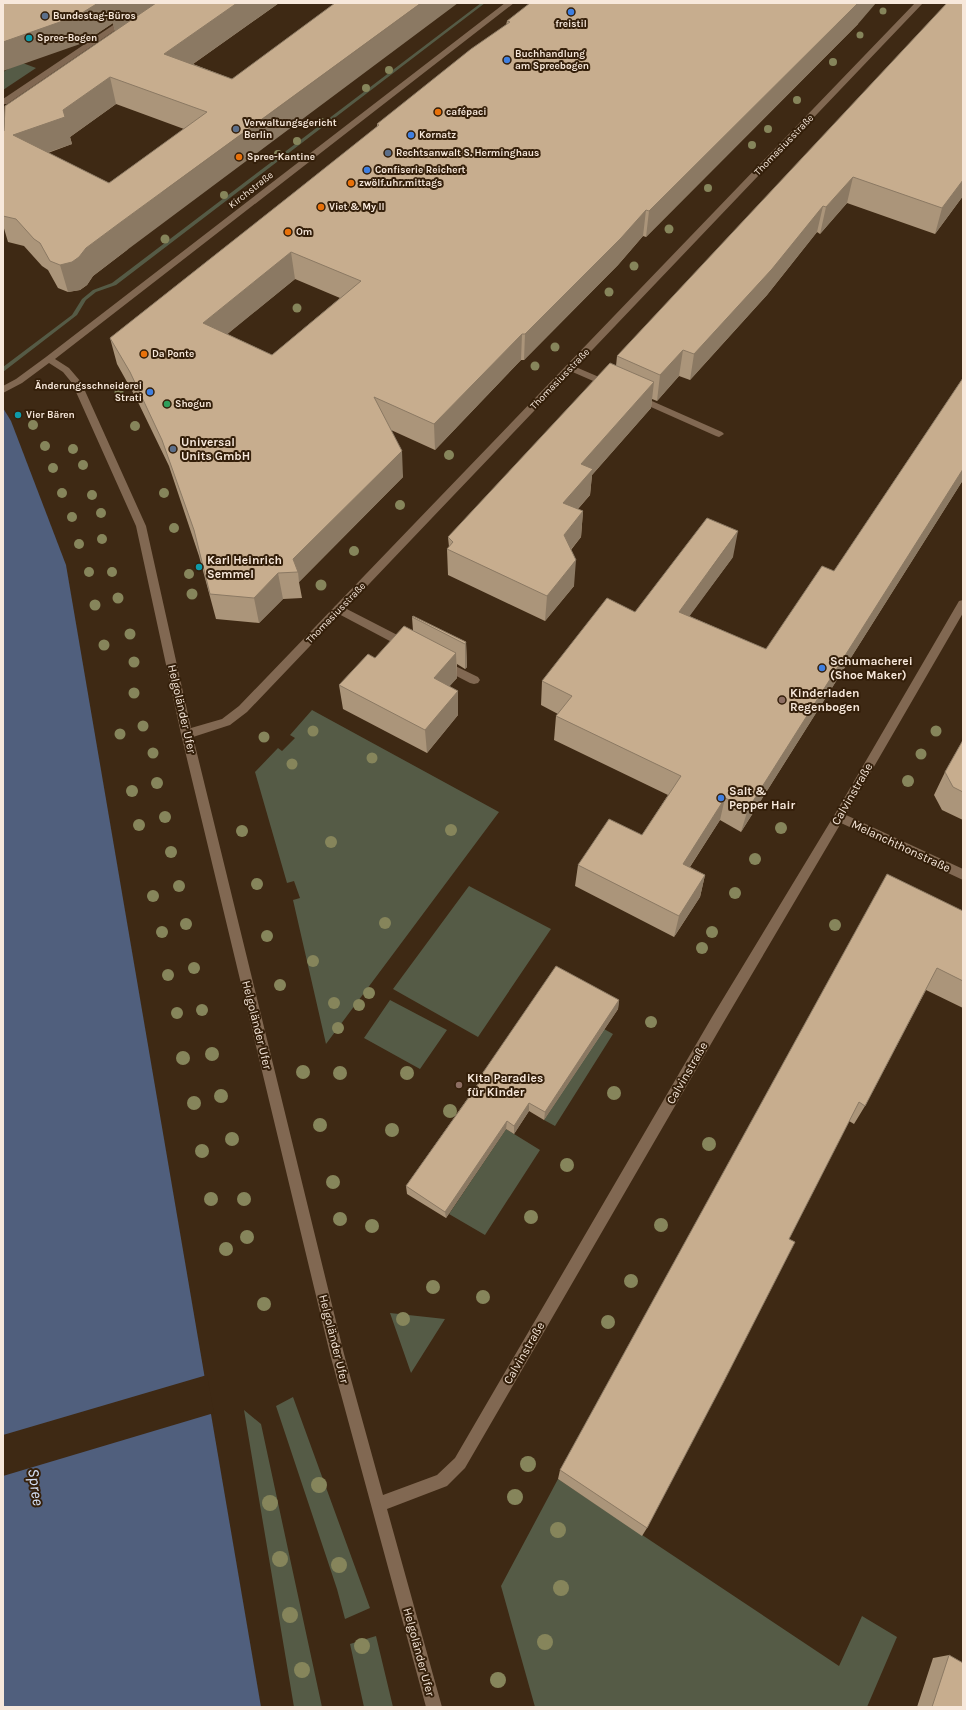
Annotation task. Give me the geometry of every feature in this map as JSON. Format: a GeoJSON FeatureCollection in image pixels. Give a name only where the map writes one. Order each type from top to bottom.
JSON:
{"type":"FeatureCollection","features":[{"type":"Feature","properties":{"kind":"street"},"geometry":{"type":"LineString","coordinates":[[4,102],[151,3]]}},
{"type":"Feature","properties":{"kind":"street","name":"Kirchstraße"},"geometry":{"type":"LineString","coordinates":[[3,390],[20,381],[49,359],[510,3]]}},
{"type":"Feature","properties":{"kind":"street","name":"Thomasiusstraße"},"geometry":{"type":"LineString","coordinates":[[187,734],[226,722],[243,709],[920,3]]}},
{"type":"Feature","properties":{"kind":"street","name":"Helgoländer Ufer"},"geometry":{"type":"LineString","coordinates":[[49,359],[66,370],[76,382],[141,526],[187,734],[337,1354],[434,1707]]}},
{"type":"Feature","properties":{"kind":"street"},"geometry":{"type":"LineString","coordinates":[[571,368],[719,434]]}},
{"type":"Feature","properties":{"kind":"street","name":"Calvinstraße"},"geometry":{"type":"LineString","coordinates":[[379,1504],[442,1481],[460,1463],[717,1021],[840,817],[855,788],[963,604]]}},
{"type":"Feature","properties":{"kind":"street"},"geometry":{"type":"LineString","coordinates":[[339,609],[419,651]]}},
{"type":"Feature","properties":{"kind":"street"},"geometry":{"type":"LineString","coordinates":[[433,658],[474,680]]}},
{"type":"Feature","properties":{"kind":"street","name":"Melanchthonstraße"},"geometry":{"type":"LineString","coordinates":[[840,817],[963,875]]}},
{"type":"Feature","properties":{"kind":"green space"},"geometry":{"type":"Polygon","coordinates":[[[481,3],[485,3],[116,285],[96,292],[86,300],[77,315],[3,372],[3,367],[72,315],[82,299],[93,290],[112,283],[481,3]]]}},
{"type":"Feature","properties":{"kind":"green space"},"geometry":{"type":"Polygon","coordinates":[[[20,62],[36,68],[3,90],[3,72],[20,62]]]}},
{"type":"Feature","properties":{"kind":"green space"},"geometry":{"type":"Polygon","coordinates":[[[312,710],[499,812],[326,1044],[293,900],[300,898],[294,881],[287,883],[255,772],[278,748],[282,751],[295,738],[290,735],[312,710]]]}},
{"type":"Feature","properties":{"kind":"green space"},"geometry":{"type":"Polygon","coordinates":[[[469,886],[551,929],[478,1037],[393,989],[469,886]]]}},
{"type":"Feature","properties":{"kind":"green space"},"geometry":{"type":"Polygon","coordinates":[[[390,1000],[447,1030],[420,1069],[364,1038],[390,1000]]]}},
{"type":"Feature","properties":{"kind":"green space"},"geometry":{"type":"Polygon","coordinates":[[[604,1029],[613,1034],[555,1126],[544,1120],[604,1029]]]}},
{"type":"Feature","properties":{"kind":"green space"},"geometry":{"type":"Polygon","coordinates":[[[506,1129],[540,1150],[485,1235],[449,1214],[506,1129]]]}},
{"type":"Feature","properties":{"kind":"green space"},"geometry":{"type":"Polygon","coordinates":[[[390,1313],[445,1319],[411,1373],[390,1313]]]}},
{"type":"Feature","properties":{"kind":"green space"},"geometry":{"type":"Polygon","coordinates":[[[293,1397],[370,1608],[345,1619],[337,1589],[276,1406],[293,1397]]]}},
{"type":"Feature","properties":{"kind":"green space"},"geometry":{"type":"Polygon","coordinates":[[[244,1410],[261,1424],[322,1707],[294,1707],[244,1410]]]}},
{"type":"Feature","properties":{"kind":"green space"},"geometry":{"type":"Polygon","coordinates":[[[558,1479],[839,1666],[862,1616],[897,1637],[867,1707],[535,1707],[501,1586],[558,1479]]]}},
{"type":"Feature","properties":{"kind":"green space"},"geometry":{"type":"Polygon","coordinates":[[[376,1636],[393,1707],[364,1707],[350,1644],[376,1636]]]}},
{"type":"Feature","properties":{"kind":"water","name":"Spree"},"geometry":{"type":"Polygon","coordinates":[[[3,408],[11,421],[66,565],[261,1707],[3,1707],[3,408]]]}},
{"type":"Feature","properties":{"kind":"pier"},"geometry":{"type":"Polygon","coordinates":[[[207,1375],[214,1413],[3,1476],[3,1435],[207,1375]]]}},
{"type":"Feature","properties":{"kind":"building"},"geometry":{"type":"Polygon","coordinates":[[[3,3],[98,3],[77,16],[3,42],[3,3]]]}},
{"type":"Feature","properties":{"kind":"building"},"geometry":{"type":"Polygon","coordinates":[[[156,3],[237,3],[164,54],[232,79],[335,3],[421,3],[121,222],[86,248],[79,257],[72,262],[60,265],[50,261],[40,243],[34,239],[16,219],[3,216],[3,130],[4,131],[5,106],[156,3]],[[110,77],[63,110],[65,117],[13,135],[109,183],[207,112],[110,77]]]}},
{"type":"Feature","properties":{"kind":"building"},"geometry":{"type":"Polygon","coordinates":[[[530,3],[858,3],[649,211],[646,210],[621,238],[525,334],[522,334],[434,424],[374,397],[402,451],[293,559],[298,572],[278,573],[254,598],[210,594],[194,530],[162,440],[130,372],[110,338],[379,125],[377,124],[471,49],[510,22],[507,21],[530,3]],[[291,252],[203,323],[272,355],[361,281],[291,252]]]}},
{"type":"Feature","properties":{"kind":"building"},"geometry":{"type":"Polygon","coordinates":[[[947,3],[963,3],[963,180],[942,208],[853,177],[826,207],[823,206],[772,269],[694,354],[683,350],[660,375],[617,356],[947,3]]]}},
{"type":"Feature","properties":{"kind":"building"},"geometry":{"type":"Polygon","coordinates":[[[610,363],[654,382],[581,464],[593,469],[563,503],[583,511],[564,535],[576,560],[547,596],[447,549],[453,542],[448,537],[610,363]]]}},
{"type":"Feature","properties":{"kind":"building"},"geometry":{"type":"Polygon","coordinates":[[[963,378],[963,469],[748,809],[725,798],[683,864],[705,875],[679,916],[578,865],[609,819],[642,835],[681,776],[556,716],[572,696],[542,681],[607,598],[635,612],[707,518],[738,531],[679,612],[766,649],[822,566],[834,571],[963,378]]]}},
{"type":"Feature","properties":{"kind":"building"},"geometry":{"type":"Polygon","coordinates":[[[413,616],[466,642],[465,644],[412,617],[413,616]]]}},
{"type":"Feature","properties":{"kind":"building"},"geometry":{"type":"Polygon","coordinates":[[[404,626],[456,653],[434,678],[458,691],[425,730],[339,685],[368,654],[375,658],[404,626]]]}},
{"type":"Feature","properties":{"kind":"building"},"geometry":{"type":"Polygon","coordinates":[[[963,740],[963,792],[953,787],[945,772],[963,740]]]}},
{"type":"Feature","properties":{"kind":"building"},"geometry":{"type":"Polygon","coordinates":[[[887,874],[963,911],[963,981],[937,968],[865,1106],[859,1102],[789,1239],[795,1242],[647,1528],[560,1470],[887,874]]]}},
{"type":"Feature","properties":{"kind":"building"},"geometry":{"type":"Polygon","coordinates":[[[556,966],[619,1000],[545,1112],[529,1103],[514,1126],[507,1121],[445,1212],[406,1186],[484,1076],[482,1074],[556,966]]]}},
{"type":"Feature","properties":{"kind":"building"},"geometry":{"type":"Polygon","coordinates":[[[949,1655],[963,1663],[963,1707],[932,1707],[949,1655]]]}},
{"type":"Feature","properties":{"kind":"place","name":"freistil"},"geometry":{"type":"Point","coordinates":[571,12]}},
{"type":"Feature","properties":{"kind":"place","name":"Bundestag-Büros"},"geometry":{"type":"Point","coordinates":[45,16]}},
{"type":"Feature","properties":{"kind":"place","name":"Spree-Bogen"},"geometry":{"type":"Point","coordinates":[29,38]}},
{"type":"Feature","properties":{"kind":"place","name":"Buchhandlung am Spreebogen"},"geometry":{"type":"Point","coordinates":[507,60]}},
{"type":"Feature","properties":{"kind":"place","name":"cafépaci"},"geometry":{"type":"Point","coordinates":[438,112]}},
{"type":"Feature","properties":{"kind":"place","name":"Verwaltungsgericht Berlin"},"geometry":{"type":"Point","coordinates":[236,129]}},
{"type":"Feature","properties":{"kind":"place","name":"Kornatz"},"geometry":{"type":"Point","coordinates":[411,135]}},
{"type":"Feature","properties":{"kind":"place","name":"Rechtsanwalt S. Herminghaus"},"geometry":{"type":"Point","coordinates":[388,153]}},
{"type":"Feature","properties":{"kind":"place","name":"Spree-Kantine"},"geometry":{"type":"Point","coordinates":[239,157]}},
{"type":"Feature","properties":{"kind":"place","name":"Confiserie Reichert"},"geometry":{"type":"Point","coordinates":[367,170]}},
{"type":"Feature","properties":{"kind":"place","name":"zwölf.uhr.mittags"},"geometry":{"type":"Point","coordinates":[351,183]}},
{"type":"Feature","properties":{"kind":"place","name":"Viet & My II"},"geometry":{"type":"Point","coordinates":[321,207]}},
{"type":"Feature","properties":{"kind":"place","name":"Om"},"geometry":{"type":"Point","coordinates":[288,232]}},
{"type":"Feature","properties":{"kind":"place","name":"Da Ponte"},"geometry":{"type":"Point","coordinates":[144,354]}},
{"type":"Feature","properties":{"kind":"place","name":"Änderungsschneiderei Strati"},"geometry":{"type":"Point","coordinates":[150,392]}},
{"type":"Feature","properties":{"kind":"place","name":"Shogun"},"geometry":{"type":"Point","coordinates":[167,404]}},
{"type":"Feature","properties":{"kind":"place","name":"Vier Bären"},"geometry":{"type":"Point","coordinates":[18,415]}},
{"type":"Feature","properties":{"kind":"place","name":"Universal Units GmbH"},"geometry":{"type":"Point","coordinates":[173,449]}},
{"type":"Feature","properties":{"kind":"place","name":"Karl Heinrich Semmel"},"geometry":{"type":"Point","coordinates":[199,567]}},
{"type":"Feature","properties":{"kind":"place","name":"Schumacherei (Shoe Maker)"},"geometry":{"type":"Point","coordinates":[822,668]}},
{"type":"Feature","properties":{"kind":"place","name":"Kinderladen Regenbogen"},"geometry":{"type":"Point","coordinates":[782,700]}},
{"type":"Feature","properties":{"kind":"place","name":"Salt & Pepper Hair"},"geometry":{"type":"Point","coordinates":[721,798]}},
{"type":"Feature","properties":{"kind":"place","name":"Kita Paradies für Kinder"},"geometry":{"type":"Point","coordinates":[459,1085]}}]}
